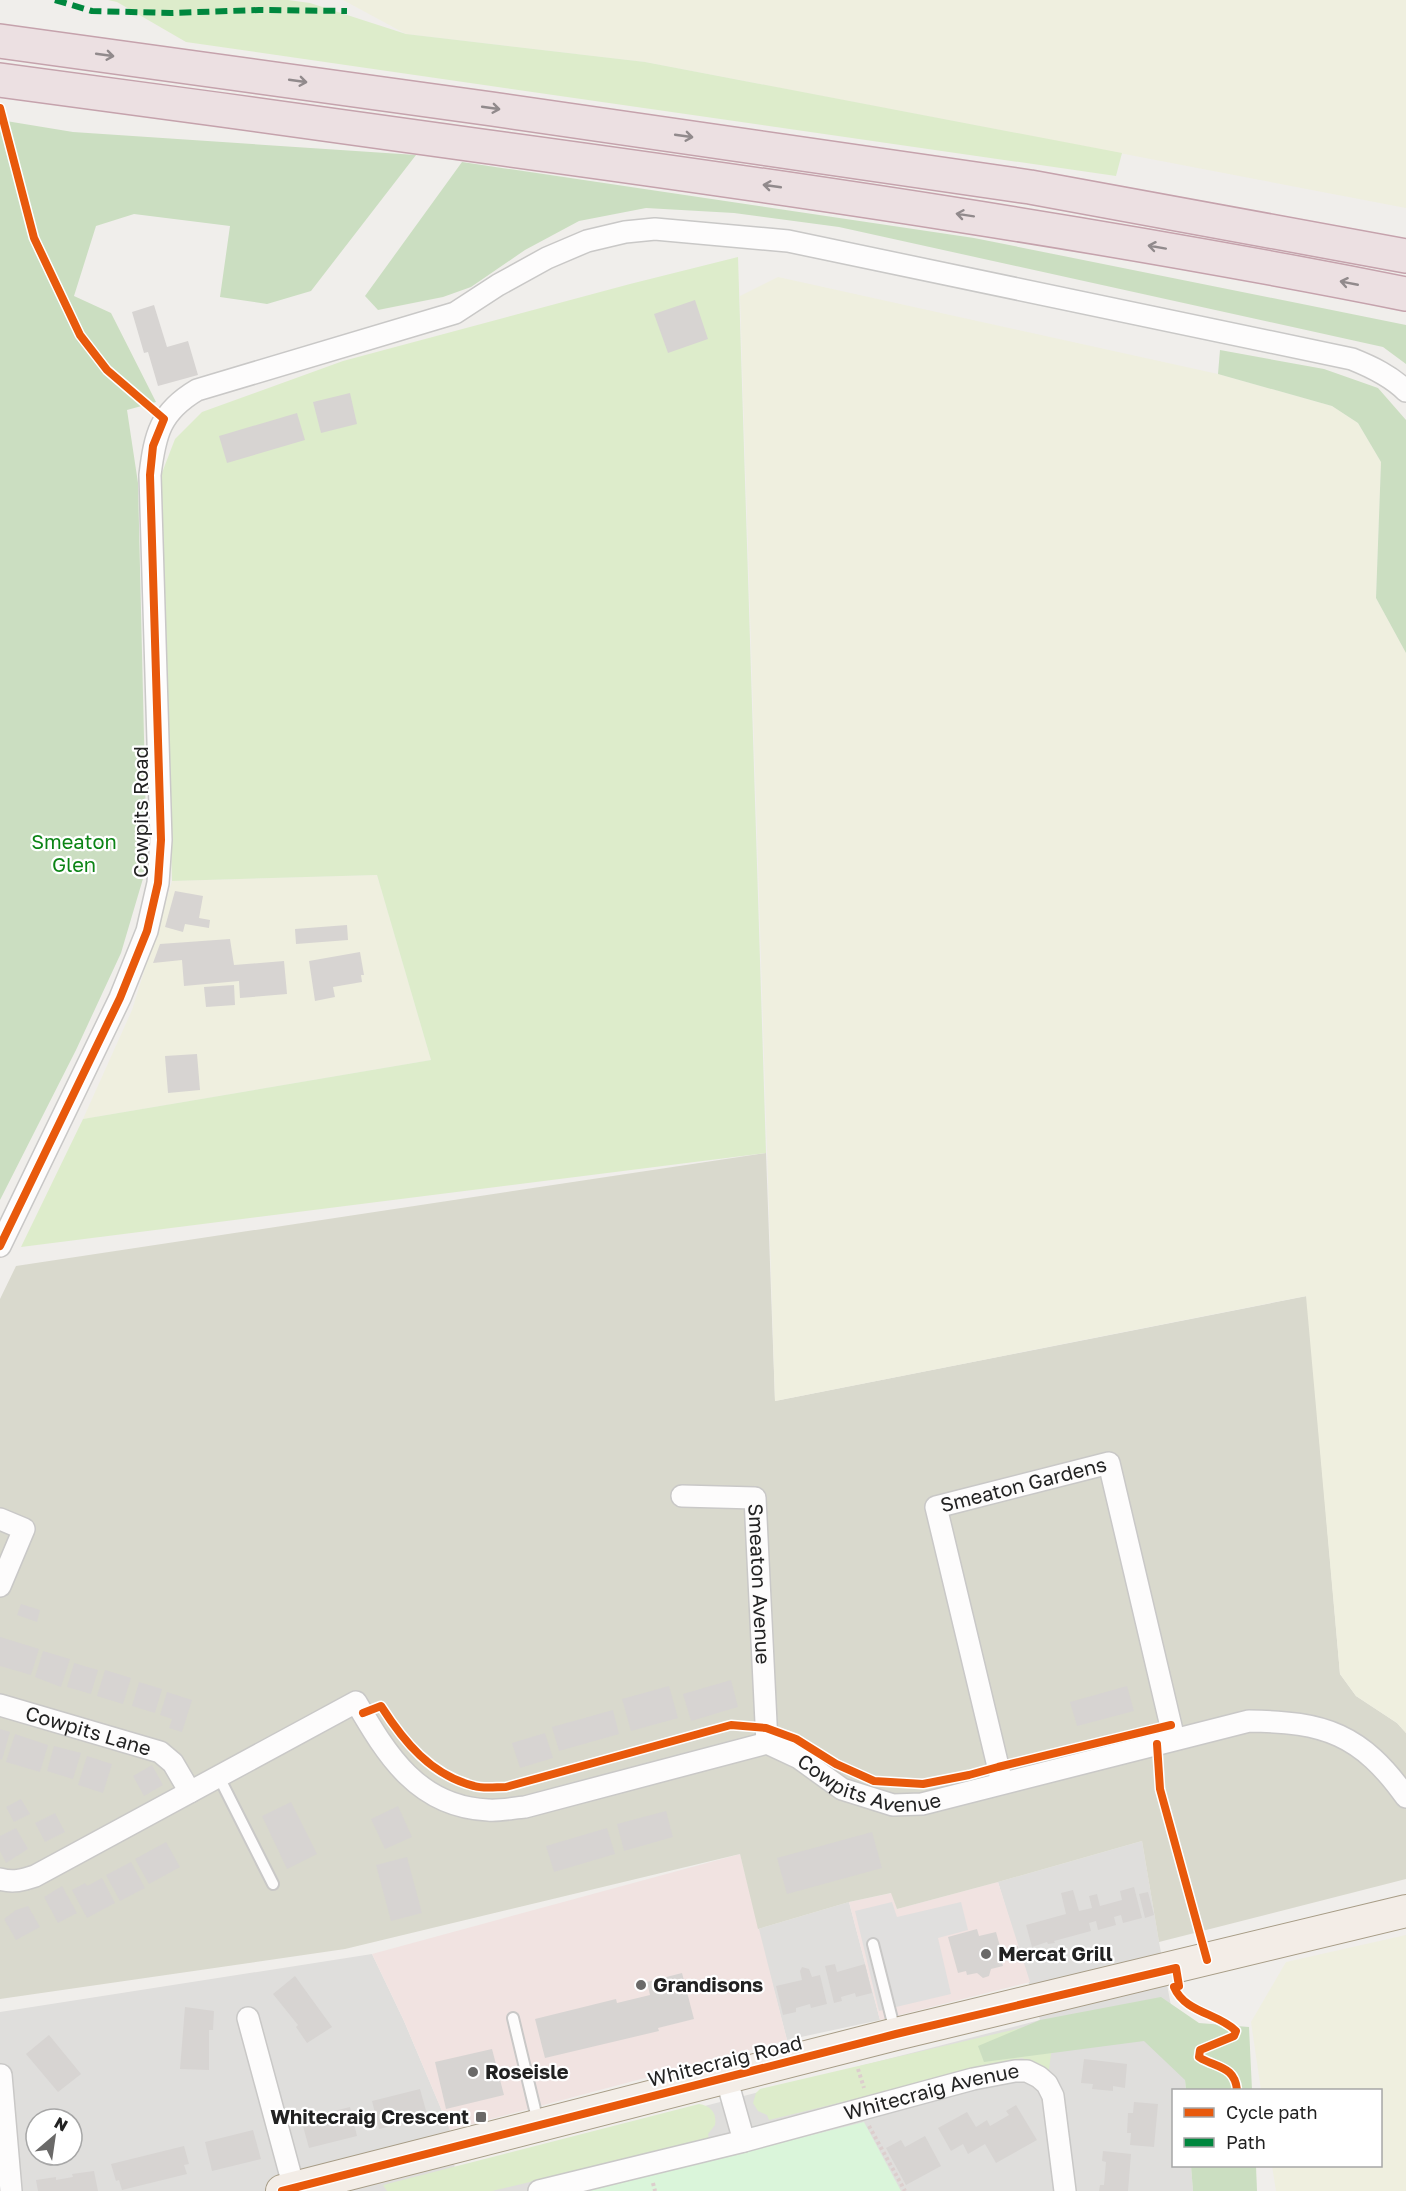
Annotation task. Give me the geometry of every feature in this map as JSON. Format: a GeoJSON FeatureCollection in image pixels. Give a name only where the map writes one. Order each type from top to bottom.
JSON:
{"type":"FeatureCollection","features":[{"type":"Feature","properties":{"kind":"highway"},"geometry":{"type":"LineString","coordinates":[[0,41],[1008,184],[1406,256]]}},
{"type":"Feature","properties":{"kind":"highway"},"geometry":{"type":"LineString","coordinates":[[0,80],[695,175],[959,214],[1137,244],[1406,294]]}},
{"type":"Feature","properties":{"kind":"main road","name":"Whitecraig Road"},"geometry":{"type":"LineString","coordinates":[[288,2189],[896,2034],[1406,1911]]}},
{"type":"Feature","properties":{"kind":"street","name":"Cowpits Road"},"geometry":{"type":"LineString","coordinates":[[0,1246],[120,998],[147,931],[158,883],[161,840],[150,475],[153,446],[164,419],[178,402],[197,390],[455,313],[498,285],[547,258],[587,241],[625,232],[655,229],[788,240],[1189,323],[1352,359],[1376,369],[1406,391]]}},
{"type":"Feature","properties":{"kind":"street","name":"Smeaton Gardens"},"geometry":{"type":"LineString","coordinates":[[1002,1783],[936,1507],[1109,1463],[1174,1739]]}},
{"type":"Feature","properties":{"kind":"street","name":"Smeaton Avenue"},"geometry":{"type":"LineString","coordinates":[[682,1496],[755,1498],[767,1743]]}},
{"type":"Feature","properties":{"kind":"street"},"geometry":{"type":"LineString","coordinates":[[0,1519],[24,1529],[0,1586]]}},
{"type":"Feature","properties":{"kind":"street"},"geometry":{"type":"LineString","coordinates":[[0,1879],[9,1882],[21,1881],[35,1876],[356,1702],[388,1755],[408,1776],[431,1794],[460,1805],[488,1810],[525,1807],[767,1743]]}},
{"type":"Feature","properties":{"kind":"street","name":"Cowpits Lane"},"geometry":{"type":"LineString","coordinates":[[0,1705],[160,1752],[173,1763],[190,1792]]}},
{"type":"Feature","properties":{"kind":"street","name":"Cowpits Avenue"},"geometry":{"type":"LineString","coordinates":[[767,1743],[799,1758],[842,1789],[893,1805],[922,1804],[1249,1721],[1288,1721],[1327,1730],[1356,1744],[1389,1774],[1406,1797]]}},
{"type":"Feature","properties":{"kind":"street","name":"Whitecraig Road"},"geometry":{"type":"LineString","coordinates":[[248,2018],[288,2189]]}},
{"type":"Feature","properties":{"kind":"street","name":"Whitecraig Avenue"},"geometry":{"type":"LineString","coordinates":[[744,2140],[973,2079],[1027,2071],[1047,2084],[1053,2096],[1065,2191]]}},
{"type":"Feature","properties":{"kind":"street"},"geometry":{"type":"LineString","coordinates":[[1,2075],[11,2191]]}},
{"type":"Feature","properties":{"kind":"street"},"geometry":{"type":"LineString","coordinates":[[539,2191],[744,2140],[726,2078]]}},
{"type":"Feature","properties":{"kind":"lane"},"geometry":{"type":"LineString","coordinates":[[219,1777],[273,1884]]}},
{"type":"Feature","properties":{"kind":"lane"},"geometry":{"type":"LineString","coordinates":[[873,1944],[896,2034]]}},
{"type":"Feature","properties":{"kind":"lane"},"geometry":{"type":"LineString","coordinates":[[513,2018],[538,2125]]}},
{"type":"Feature","properties":{"kind":"shaded area"},"geometry":{"type":"Polygon","coordinates":[[[766,1153],[775,1401],[1307,1296],[1340,1674],[1356,1696],[1397,1723],[1406,1733],[1406,1879],[1159,1942],[1142,1841],[897,1909],[891,1893],[849,1902],[758,1929],[740,1854],[345,1949],[0,1999],[0,1299],[16,1266],[766,1153]]]}},
{"type":"Feature","properties":{"kind":"shaded area"},"geometry":{"type":"Polygon","coordinates":[[[1142,1841],[1186,2089],[1172,2089],[1172,2167],[1191,2167],[1193,2191],[0,2191],[0,2012],[372,1954],[404,2021],[450,2130],[455,2170],[1040,2020],[998,1882],[1142,1841]]]}},
{"type":"Feature","properties":{"kind":"shaded area","name":"Grandisons"},"geometry":{"type":"Polygon","coordinates":[[[740,1854],[787,2040],[450,2130],[404,2021],[372,1954],[740,1854]]]}},
{"type":"Feature","properties":{"kind":"shaded area"},"geometry":{"type":"Polygon","coordinates":[[[998,1882],[1030,1982],[880,2020],[849,1902],[892,1893],[897,1909],[998,1882]]]}},
{"type":"Feature","properties":{"kind":"shaded area"},"geometry":{"type":"Polygon","coordinates":[[[849,1902],[880,2020],[787,2040],[758,1929],[849,1902]]]}},
{"type":"Feature","properties":{"kind":"shaded area"},"geometry":{"type":"Polygon","coordinates":[[[892,1902],[897,1917],[961,1902],[968,1930],[938,1938],[951,1994],[879,2011],[855,1911],[892,1902]]]}},
{"type":"Feature","properties":{"kind":"green space"},"geometry":{"type":"Polygon","coordinates":[[[108,0],[288,0],[310,3],[406,34],[645,62],[1122,153],[1116,176],[186,42],[117,2],[108,0]]]}},
{"type":"Feature","properties":{"kind":"green space"},"geometry":{"type":"Polygon","coordinates":[[[343,0],[1406,0],[1406,208],[645,62],[406,34],[343,0]]]}},
{"type":"Feature","properties":{"kind":"green space","name":"Smeaton Glen"},"geometry":{"type":"Polygon","coordinates":[[[0,120],[73,132],[416,155],[311,291],[267,304],[220,297],[230,226],[134,214],[96,226],[74,296],[111,313],[156,402],[127,410],[138,483],[147,865],[121,953],[76,1050],[0,1200],[0,120]]]}},
{"type":"Feature","properties":{"kind":"green space"},"geometry":{"type":"Polygon","coordinates":[[[462,162],[974,238],[1406,325],[1406,364],[1383,347],[839,227],[734,213],[646,208],[579,221],[525,250],[471,287],[443,297],[378,310],[365,296],[462,162]]]}},
{"type":"Feature","properties":{"kind":"green space"},"geometry":{"type":"Polygon","coordinates":[[[738,257],[766,1153],[21,1247],[83,1119],[431,1060],[377,875],[172,881],[160,478],[175,439],[202,412],[343,361],[738,257]]]}},
{"type":"Feature","properties":{"kind":"green space"},"geometry":{"type":"Polygon","coordinates":[[[778,277],[1218,374],[1332,406],[1358,423],[1381,462],[1376,598],[1406,653],[1406,1733],[1397,1723],[1356,1696],[1340,1674],[1306,1296],[775,1401],[740,296],[778,277]]]}},
{"type":"Feature","properties":{"kind":"green space"},"geometry":{"type":"Polygon","coordinates":[[[1220,350],[1324,369],[1378,388],[1406,420],[1406,653],[1376,598],[1381,462],[1358,423],[1332,406],[1218,374],[1220,350]]]}},
{"type":"Feature","properties":{"kind":"green space"},"geometry":{"type":"Polygon","coordinates":[[[377,875],[431,1060],[83,1119],[132,1010],[172,881],[377,875]]]}},
{"type":"Feature","properties":{"kind":"green space"},"geometry":{"type":"Polygon","coordinates":[[[1406,1935],[1406,2191],[1276,2191],[1272,2167],[1382,2167],[1382,2089],[1261,2089],[1251,2022],[1286,1962],[1406,1935]]]}},
{"type":"Feature","properties":{"kind":"green space"},"geometry":{"type":"Polygon","coordinates":[[[1161,1997],[1199,2023],[1249,2027],[1252,2089],[1186,2089],[1185,2080],[1144,2041],[984,2062],[978,2046],[1040,2020],[1161,1997]]]}},
{"type":"Feature","properties":{"kind":"green space"},"geometry":{"type":"Polygon","coordinates":[[[1055,2020],[1049,2070],[1022,2058],[769,2120],[767,2115],[758,2111],[753,2103],[760,2089],[1055,2020]]]}},
{"type":"Feature","properties":{"kind":"green space"},"geometry":{"type":"Polygon","coordinates":[[[699,2104],[710,2108],[715,2117],[715,2125],[708,2134],[709,2139],[492,2191],[387,2191],[383,2185],[699,2104]]]}},
{"type":"Feature","properties":{"kind":"green space"},"geometry":{"type":"Polygon","coordinates":[[[864,2122],[901,2191],[587,2191],[864,2122]]]}},
{"type":"Feature","properties":{"kind":"green space"},"geometry":{"type":"Polygon","coordinates":[[[1191,2167],[1256,2167],[1257,2191],[1193,2191],[1191,2167]]]}},
{"type":"Feature","properties":{"kind":"building"},"geometry":{"type":"Polygon","coordinates":[[[695,300],[708,339],[668,353],[654,314],[695,300]]]}},
{"type":"Feature","properties":{"kind":"building"},"geometry":{"type":"Polygon","coordinates":[[[154,305],[167,347],[188,341],[198,375],[158,386],[148,352],[144,353],[132,312],[154,305]]]}},
{"type":"Feature","properties":{"kind":"building"},"geometry":{"type":"Polygon","coordinates":[[[350,393],[357,424],[321,433],[313,402],[350,393]]]}},
{"type":"Feature","properties":{"kind":"building"},"geometry":{"type":"Polygon","coordinates":[[[297,413],[305,440],[227,463],[219,436],[297,413]]]}},
{"type":"Feature","properties":{"kind":"building"},"geometry":{"type":"Polygon","coordinates":[[[175,891],[203,896],[199,918],[210,920],[209,928],[185,924],[183,932],[165,927],[175,891]]]}},
{"type":"Feature","properties":{"kind":"building"},"geometry":{"type":"Polygon","coordinates":[[[347,925],[348,940],[296,944],[295,929],[347,925]]]}},
{"type":"Feature","properties":{"kind":"building"},"geometry":{"type":"Polygon","coordinates":[[[230,939],[234,965],[284,961],[287,994],[240,998],[239,981],[184,986],[182,960],[153,963],[160,944],[230,939]]]}},
{"type":"Feature","properties":{"kind":"building"},"geometry":{"type":"Polygon","coordinates":[[[360,952],[364,975],[361,975],[362,982],[333,987],[335,997],[315,1001],[309,961],[360,952]]]}},
{"type":"Feature","properties":{"kind":"building"},"geometry":{"type":"Polygon","coordinates":[[[234,985],[235,1005],[206,1007],[204,987],[234,985]]]}},
{"type":"Feature","properties":{"kind":"building"},"geometry":{"type":"Polygon","coordinates":[[[197,1054],[200,1090],[168,1093],[165,1056],[197,1054]]]}},
{"type":"Feature","properties":{"kind":"building"},"geometry":{"type":"Polygon","coordinates":[[[21,1604],[40,1610],[37,1622],[17,1615],[21,1604]]]}},
{"type":"Feature","properties":{"kind":"building"},"geometry":{"type":"Polygon","coordinates":[[[0,1637],[39,1649],[31,1675],[0,1666],[0,1637]]]}},
{"type":"Feature","properties":{"kind":"building"},"geometry":{"type":"Polygon","coordinates":[[[43,1651],[70,1659],[61,1687],[35,1677],[43,1651]]]}},
{"type":"Feature","properties":{"kind":"building"},"geometry":{"type":"Polygon","coordinates":[[[74,1663],[98,1670],[91,1694],[67,1687],[74,1663]]]}},
{"type":"Feature","properties":{"kind":"building"},"geometry":{"type":"Polygon","coordinates":[[[105,1670],[131,1678],[123,1704],[97,1696],[105,1670]]]}},
{"type":"Feature","properties":{"kind":"building"},"geometry":{"type":"Polygon","coordinates":[[[731,1680],[738,1707],[691,1721],[683,1694],[731,1680]]]}},
{"type":"Feature","properties":{"kind":"building"},"geometry":{"type":"Polygon","coordinates":[[[139,1682],[162,1689],[155,1713],[132,1706],[139,1682]]]}},
{"type":"Feature","properties":{"kind":"building"},"geometry":{"type":"Polygon","coordinates":[[[669,1686],[678,1718],[631,1731],[622,1699],[669,1686]]]}},
{"type":"Feature","properties":{"kind":"building"},"geometry":{"type":"Polygon","coordinates":[[[1127,1686],[1134,1711],[1077,1726],[1070,1702],[1127,1686]]]}},
{"type":"Feature","properties":{"kind":"building"},"geometry":{"type":"Polygon","coordinates":[[[167,1692],[192,1700],[182,1732],[169,1728],[172,1719],[160,1715],[167,1692]]]}},
{"type":"Feature","properties":{"kind":"building"},"geometry":{"type":"Polygon","coordinates":[[[613,1710],[619,1734],[559,1751],[552,1727],[613,1710]]]}},
{"type":"Feature","properties":{"kind":"building"},"geometry":{"type":"Polygon","coordinates":[[[0,1729],[10,1732],[2,1760],[0,1759],[0,1729]]]}},
{"type":"Feature","properties":{"kind":"building"},"geometry":{"type":"Polygon","coordinates":[[[545,1733],[553,1758],[520,1768],[512,1743],[545,1733]]]}},
{"type":"Feature","properties":{"kind":"building"},"geometry":{"type":"Polygon","coordinates":[[[15,1734],[48,1745],[40,1772],[6,1762],[15,1734]]]}},
{"type":"Feature","properties":{"kind":"building"},"geometry":{"type":"Polygon","coordinates":[[[54,1746],[81,1753],[73,1779],[47,1771],[54,1746]]]}},
{"type":"Feature","properties":{"kind":"building"},"geometry":{"type":"Polygon","coordinates":[[[87,1756],[112,1764],[103,1793],[78,1785],[87,1756]]]}},
{"type":"Feature","properties":{"kind":"building"},"geometry":{"type":"Polygon","coordinates":[[[152,1765],[163,1785],[144,1796],[133,1776],[152,1765]]]}},
{"type":"Feature","properties":{"kind":"building"},"geometry":{"type":"Polygon","coordinates":[[[21,1799],[30,1814],[14,1822],[6,1807],[21,1799]]]}},
{"type":"Feature","properties":{"kind":"building"},"geometry":{"type":"Polygon","coordinates":[[[291,1802],[317,1854],[287,1869],[262,1816],[291,1802]]]}},
{"type":"Feature","properties":{"kind":"building"},"geometry":{"type":"Polygon","coordinates":[[[398,1806],[412,1837],[385,1849],[371,1819],[398,1806]]]}},
{"type":"Feature","properties":{"kind":"building"},"geometry":{"type":"Polygon","coordinates":[[[666,1811],[673,1837],[624,1851],[617,1824],[666,1811]]]}},
{"type":"Feature","properties":{"kind":"building"},"geometry":{"type":"Polygon","coordinates":[[[55,1813],[65,1832],[45,1842],[35,1823],[55,1813]]]}},
{"type":"Feature","properties":{"kind":"building"},"geometry":{"type":"Polygon","coordinates":[[[16,1828],[28,1849],[6,1863],[0,1851],[0,1836],[16,1828]]]}},
{"type":"Feature","properties":{"kind":"building"},"geometry":{"type":"Polygon","coordinates":[[[607,1828],[615,1854],[554,1872],[546,1846],[607,1828]]]}},
{"type":"Feature","properties":{"kind":"building"},"geometry":{"type":"Polygon","coordinates":[[[872,1832],[882,1868],[787,1894],[777,1858],[872,1832]]]}},
{"type":"Feature","properties":{"kind":"building"},"geometry":{"type":"Polygon","coordinates":[[[166,1842],[180,1867],[149,1884],[135,1859],[166,1842]]]}},
{"type":"Feature","properties":{"kind":"building"},"geometry":{"type":"Polygon","coordinates":[[[407,1857],[422,1913],[391,1921],[376,1865],[407,1857]]]}},
{"type":"Feature","properties":{"kind":"building"},"geometry":{"type":"Polygon","coordinates":[[[131,1862],[145,1888],[120,1901],[106,1875],[131,1862]]]}},
{"type":"Feature","properties":{"kind":"building"},"geometry":{"type":"Polygon","coordinates":[[[102,1878],[115,1903],[87,1918],[72,1890],[85,1883],[87,1886],[102,1878]]]}},
{"type":"Feature","properties":{"kind":"building"},"geometry":{"type":"Polygon","coordinates":[[[62,1886],[77,1913],[58,1923],[44,1897],[62,1886]]]}},
{"type":"Feature","properties":{"kind":"building"},"geometry":{"type":"Polygon","coordinates":[[[1134,1887],[1142,1918],[1123,1923],[1121,1915],[1114,1917],[1116,1925],[1098,1930],[1096,1921],[1089,1923],[1091,1931],[1054,1941],[1055,1943],[1048,1944],[1047,1942],[1032,1947],[1026,1925],[1066,1914],[1061,1893],[1073,1890],[1079,1911],[1092,1908],[1089,1896],[1097,1894],[1100,1906],[1122,1900],[1120,1891],[1134,1887]]]}},
{"type":"Feature","properties":{"kind":"building"},"geometry":{"type":"Polygon","coordinates":[[[1148,1892],[1154,1915],[1145,1918],[1139,1894],[1148,1892]]]}},
{"type":"Feature","properties":{"kind":"building"},"geometry":{"type":"Polygon","coordinates":[[[28,1906],[40,1927],[16,1940],[4,1919],[16,1910],[28,1906]]]}},
{"type":"Feature","properties":{"kind":"building","name":"Mercat Grill"},"geometry":{"type":"Polygon","coordinates":[[[977,1929],[979,1936],[996,1932],[1001,1950],[1018,1946],[1021,1957],[1002,1962],[1003,1966],[991,1969],[989,1976],[983,1978],[977,1973],[967,1975],[966,1971],[958,1973],[948,1937],[977,1929]]]}},
{"type":"Feature","properties":{"kind":"building"},"geometry":{"type":"Polygon","coordinates":[[[835,1964],[837,1972],[865,1964],[872,1993],[856,1997],[855,1993],[841,1997],[842,2001],[834,2003],[825,1966],[835,1964]]]}},
{"type":"Feature","properties":{"kind":"building"},"geometry":{"type":"Polygon","coordinates":[[[802,1967],[809,1969],[812,1977],[820,1975],[827,2004],[811,2008],[810,2004],[796,2008],[796,2012],[783,2015],[776,1986],[802,1980],[800,1971],[802,1967]]]}},
{"type":"Feature","properties":{"kind":"building"},"geometry":{"type":"Polygon","coordinates":[[[682,1973],[694,2019],[658,2028],[659,2031],[545,2058],[535,2019],[616,1999],[617,2003],[650,1995],[647,1982],[682,1973]]]}},
{"type":"Feature","properties":{"kind":"building"},"geometry":{"type":"Polygon","coordinates":[[[295,1976],[332,2027],[307,2043],[296,2027],[298,2025],[273,1994],[295,1976]]]}},
{"type":"Feature","properties":{"kind":"building"},"geometry":{"type":"Polygon","coordinates":[[[185,2007],[214,2011],[213,2030],[209,2030],[209,2070],[180,2069],[185,2007]]]}},
{"type":"Feature","properties":{"kind":"building"},"geometry":{"type":"Polygon","coordinates":[[[49,2035],[81,2074],[58,2092],[26,2054],[49,2035]]]}},
{"type":"Feature","properties":{"kind":"building"},"geometry":{"type":"Polygon","coordinates":[[[492,2049],[504,2095],[446,2109],[435,2062],[492,2049]]]}},
{"type":"Feature","properties":{"kind":"building"},"geometry":{"type":"Polygon","coordinates":[[[1084,2059],[1127,2064],[1125,2088],[1113,2086],[1113,2091],[1092,2089],[1093,2084],[1081,2083],[1084,2059]]]}},
{"type":"Feature","properties":{"kind":"building"},"geometry":{"type":"Polygon","coordinates":[[[420,2089],[428,2118],[379,2129],[372,2101],[420,2089]]]}},
{"type":"Feature","properties":{"kind":"building"},"geometry":{"type":"Polygon","coordinates":[[[1134,2102],[1158,2104],[1154,2147],[1130,2145],[1131,2133],[1127,2133],[1128,2113],[1133,2113],[1134,2102]]]}},
{"type":"Feature","properties":{"kind":"building"},"geometry":{"type":"Polygon","coordinates":[[[1016,2105],[1037,2140],[996,2163],[985,2144],[968,2154],[963,2144],[951,2151],[938,2128],[967,2112],[976,2127],[987,2120],[990,2126],[1009,2115],[1006,2111],[1016,2105]]]}},
{"type":"Feature","properties":{"kind":"building"},"geometry":{"type":"Polygon","coordinates":[[[350,2107],[357,2136],[309,2148],[301,2119],[350,2107]]]}},
{"type":"Feature","properties":{"kind":"building"},"geometry":{"type":"Polygon","coordinates":[[[253,2130],[261,2159],[212,2171],[205,2142],[253,2130]]]}},
{"type":"Feature","properties":{"kind":"building"},"geometry":{"type":"Polygon","coordinates":[[[925,2136],[941,2166],[906,2185],[886,2148],[901,2140],[905,2147],[925,2136]]]}},
{"type":"Feature","properties":{"kind":"building"},"geometry":{"type":"Polygon","coordinates":[[[184,2146],[189,2164],[184,2165],[187,2174],[122,2190],[119,2180],[116,2181],[111,2164],[184,2146]]]}},
{"type":"Feature","properties":{"kind":"building"},"geometry":{"type":"Polygon","coordinates":[[[1103,2151],[1131,2154],[1128,2191],[1099,2191],[1100,2185],[1104,2185],[1106,2162],[1102,2161],[1103,2151]]]}},
{"type":"Feature","properties":{"kind":"building"},"geometry":{"type":"Polygon","coordinates":[[[94,2171],[98,2191],[38,2191],[36,2180],[56,2177],[56,2180],[73,2177],[72,2174],[94,2171]]]}},
{"type":"Feature","properties":{"kind":"marked path"},"geometry":{"type":"LineString","coordinates":[[55,0],[92,11],[171,13],[259,10],[347,11]]}},
{"type":"Feature","properties":{"kind":"cycle path"},"geometry":{"type":"LineString","coordinates":[[0,108],[34,238],[80,335],[107,370],[164,419],[153,446],[150,475],[161,840],[158,883],[147,931],[120,998],[0,1246]]}},
{"type":"Feature","properties":{"kind":"cycle path"},"geometry":{"type":"LineString","coordinates":[[363,1713],[381,1706],[409,1744],[432,1765],[459,1781],[485,1788],[506,1787],[731,1725],[766,1728],[796,1739],[836,1764],[874,1781],[923,1784],[969,1775],[1171,1725]]}},
{"type":"Feature","properties":{"kind":"cycle path"},"geometry":{"type":"LineString","coordinates":[[1157,1744],[1160,1789],[1207,1960]]}},
{"type":"Feature","properties":{"kind":"cycle path"},"geometry":{"type":"LineString","coordinates":[[282,2191],[896,2034],[1176,1968],[1179,1986],[1174,1987],[1179,1996],[1194,2008],[1220,2020],[1236,2031],[1234,2036],[1200,2050],[1199,2057],[1230,2073],[1237,2089]]}},
{"type":"Feature","properties":{"kind":"place","name":"Mercat Grill"},"geometry":{"type":"Point","coordinates":[986,1954]}},
{"type":"Feature","properties":{"kind":"place","name":"Grandisons"},"geometry":{"type":"Point","coordinates":[641,1985]}},
{"type":"Feature","properties":{"kind":"place","name":"Roseisle"},"geometry":{"type":"Point","coordinates":[473,2072]}},
{"type":"Feature","properties":{"kind":"place","name":"Whitecraig Crescent"},"geometry":{"type":"Point","coordinates":[481,2117]}}]}
